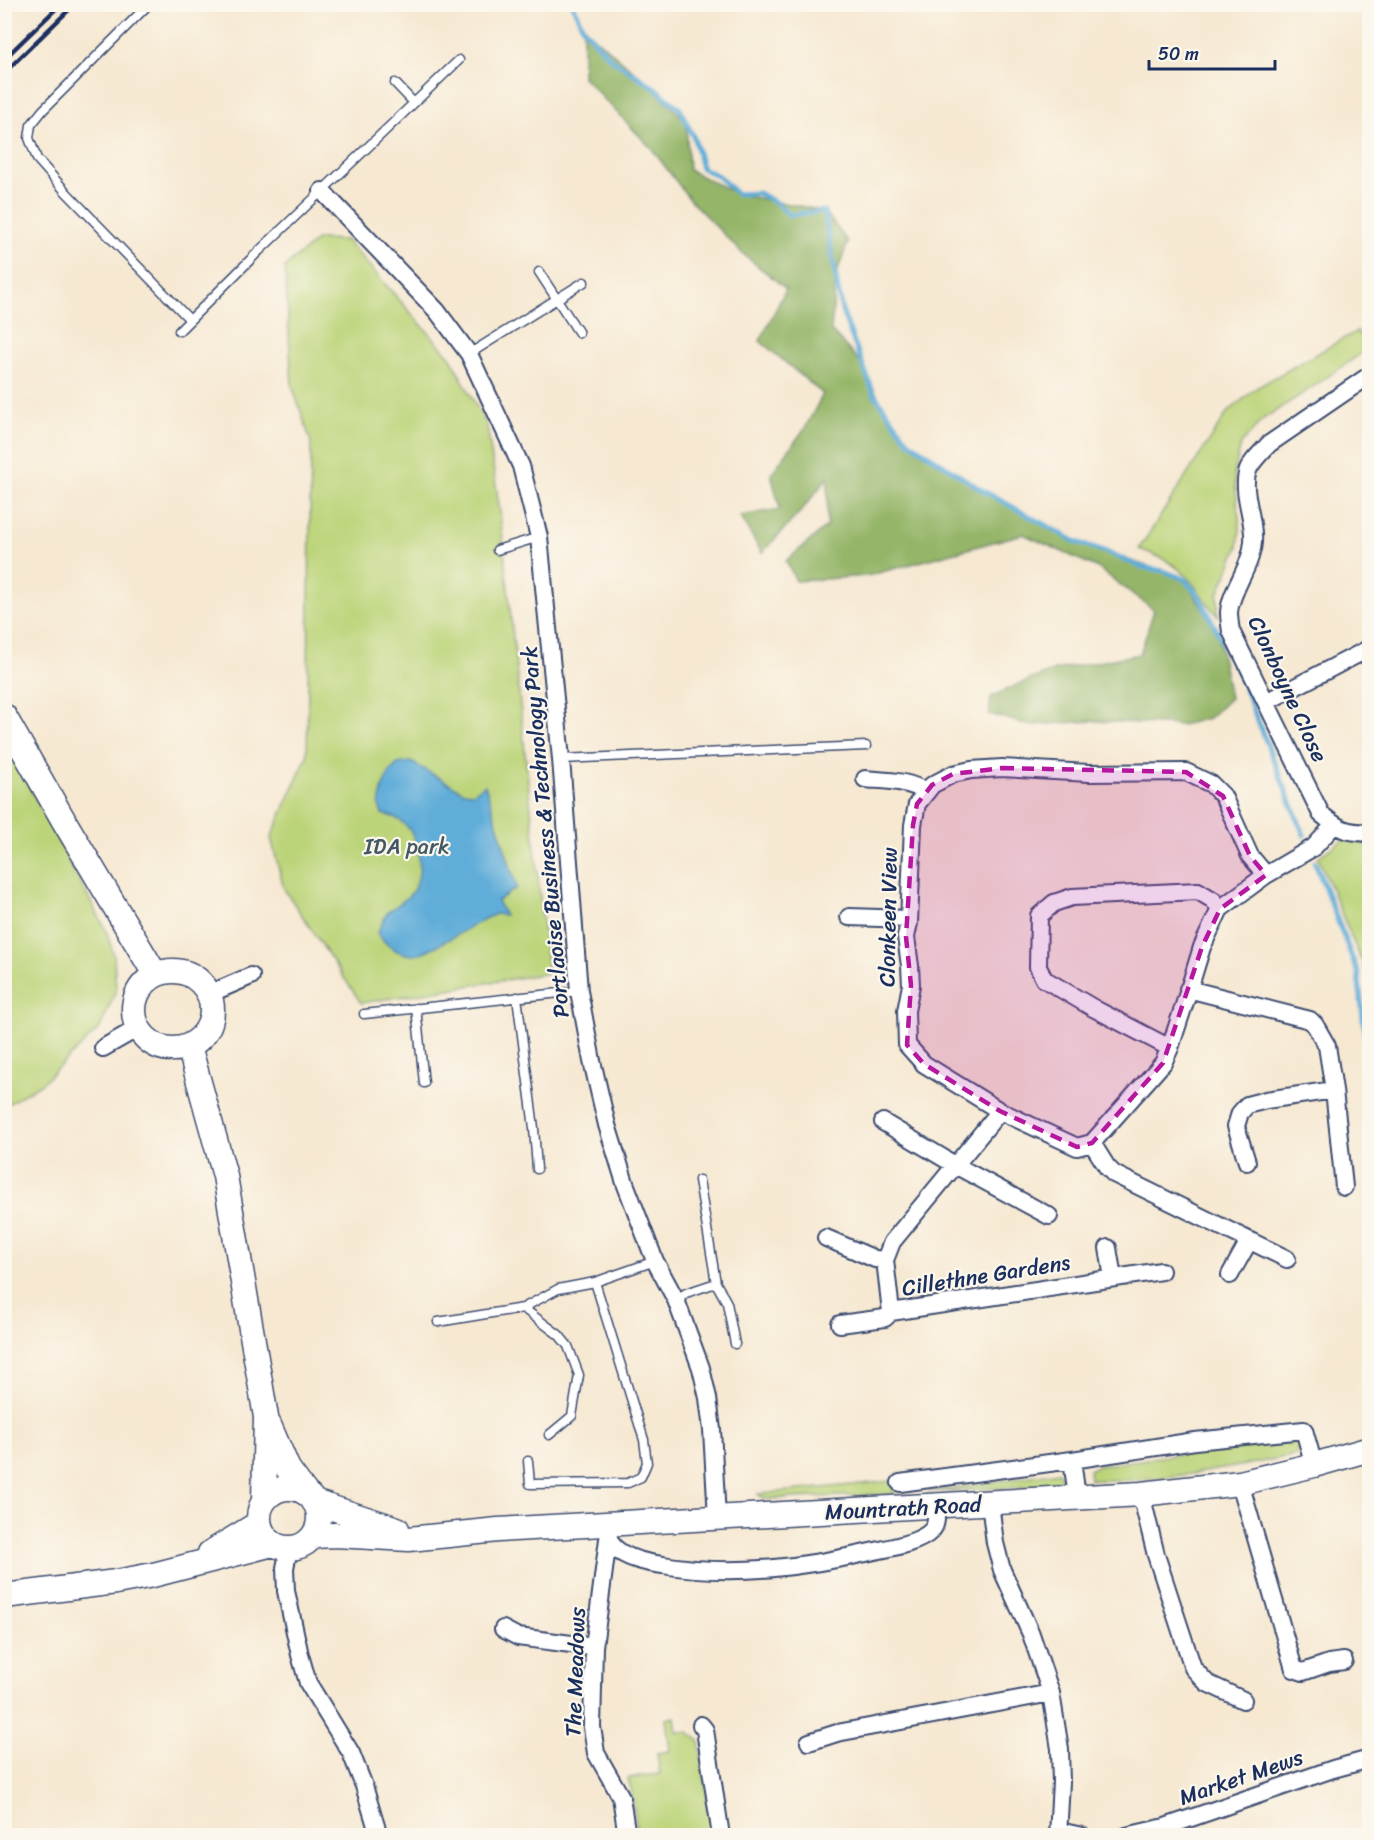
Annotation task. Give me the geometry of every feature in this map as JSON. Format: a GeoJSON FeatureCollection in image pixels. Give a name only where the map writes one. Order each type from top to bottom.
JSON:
{"type":"FeatureCollection","features":[{"type":"Feature","properties":{"kind":"main road"},"geometry":{"type":"LineString","coordinates":[[4,716],[155,974]]}},
{"type":"Feature","properties":{"kind":"main road"},"geometry":{"type":"LineString","coordinates":[[169,971],[181,972],[197,980],[209,994],[212,1005],[209,1024],[199,1039],[189,1046],[178,1049],[155,1045],[145,1038],[138,1028],[134,1016],[134,1004],[138,991],[155,974],[169,971]]}},
{"type":"Feature","properties":{"kind":"main road"},"geometry":{"type":"LineString","coordinates":[[189,1046],[225,1176],[266,1417],[261,1512],[264,1535],[281,1546]]}},
{"type":"Feature","properties":{"kind":"main road"},"geometry":{"type":"LineString","coordinates":[[4,1596],[116,1582],[281,1546],[302,1545],[313,1536],[317,1528],[318,1510],[288,1469],[266,1417]]}},
{"type":"Feature","properties":{"kind":"main road","name":"Mountrath Road"},"geometry":{"type":"LineString","coordinates":[[313,1536],[335,1534],[409,1539],[432,1536],[608,1531],[717,1518],[1141,1494],[1240,1483],[1314,1466],[1370,1449]]}},
{"type":"Feature","properties":{"kind":"main road"},"geometry":{"type":"LineString","coordinates":[[187,1567],[261,1512],[270,1494],[282,1488],[292,1488],[310,1497]]}},
{"type":"Feature","properties":{"kind":"main road","name":"Mountrath Road"},"geometry":{"type":"LineString","coordinates":[[310,1497],[387,1526],[432,1536]]}},
{"type":"Feature","properties":{"kind":"street","name":"Portlaoise Business & Technology Park"},"geometry":{"type":"LineString","coordinates":[[322,191],[437,311],[469,354],[521,466],[539,537],[561,759],[579,991],[592,1061],[607,1125],[625,1183],[655,1261],[676,1300],[701,1368],[712,1430],[717,1518]]}},
{"type":"Feature","properties":{"kind":"street","name":"Clonboyne Close"},"geometry":{"type":"LineString","coordinates":[[1334,825],[1321,814],[1231,631],[1229,612],[1234,594],[1247,568],[1253,542],[1252,517],[1246,492],[1247,471],[1269,444],[1370,375]]}},
{"type":"Feature","properties":{"kind":"street"},"geometry":{"type":"LineString","coordinates":[[1266,702],[1370,648]]}},
{"type":"Feature","properties":{"kind":"street"},"geometry":{"type":"LineString","coordinates":[[865,779],[903,782],[916,785],[926,792],[932,785],[953,774],[1002,768],[1089,773],[1186,772],[1211,784],[1223,796],[1250,856],[1266,875]]}},
{"type":"Feature","properties":{"kind":"street","name":"Clonkeen View"},"geometry":{"type":"LineString","coordinates":[[926,792],[916,804],[913,825],[909,919],[906,937],[911,985],[906,1011],[908,1045],[924,1064],[1000,1111],[1077,1147],[1092,1143]]}},
{"type":"Feature","properties":{"kind":"street"},"geometry":{"type":"LineString","coordinates":[[1287,1259],[1114,1174],[1092,1143],[1163,1063],[1170,1048],[1202,947],[1220,909],[1266,875],[1314,847],[1334,825],[1348,832],[1370,833]]}},
{"type":"Feature","properties":{"kind":"street"},"geometry":{"type":"LineString","coordinates":[[1170,1048],[1095,1009],[1044,979],[1038,966],[1039,916],[1054,903],[1072,897],[1198,891],[1213,900],[1220,909]]}},
{"type":"Feature","properties":{"kind":"street"},"geometry":{"type":"LineString","coordinates":[[849,916],[909,919]]}},
{"type":"Feature","properties":{"kind":"street"},"geometry":{"type":"LineString","coordinates":[[209,994],[252,976]]}},
{"type":"Feature","properties":{"kind":"street"},"geometry":{"type":"LineString","coordinates":[[1188,989],[1310,1020],[1316,1025],[1327,1046],[1344,1187]]}},
{"type":"Feature","properties":{"kind":"street"},"geometry":{"type":"LineString","coordinates":[[103,1048],[138,1028]]}},
{"type":"Feature","properties":{"kind":"street"},"geometry":{"type":"LineString","coordinates":[[1247,1162],[1236,1126],[1240,1113],[1247,1105],[1334,1090]]}},
{"type":"Feature","properties":{"kind":"street","name":"Cillethne Gardens"},"geometry":{"type":"LineString","coordinates":[[1000,1111],[892,1242],[885,1260],[891,1312],[1161,1272]]}},
{"type":"Feature","properties":{"kind":"street"},"geometry":{"type":"LineString","coordinates":[[883,1122],[955,1165],[1049,1216]]}},
{"type":"Feature","properties":{"kind":"street"},"geometry":{"type":"LineString","coordinates":[[826,1238],[875,1259],[885,1260]]}},
{"type":"Feature","properties":{"kind":"street"},"geometry":{"type":"LineString","coordinates":[[1230,1275],[1249,1241]]}},
{"type":"Feature","properties":{"kind":"street"},"geometry":{"type":"LineString","coordinates":[[1108,1248],[1113,1278]]}},
{"type":"Feature","properties":{"kind":"street"},"geometry":{"type":"LineString","coordinates":[[840,1324],[885,1318],[891,1312]]}},
{"type":"Feature","properties":{"kind":"street"},"geometry":{"type":"LineString","coordinates":[[900,1483],[1194,1441],[1304,1430],[1314,1466]]}},
{"type":"Feature","properties":{"kind":"street"},"geometry":{"type":"LineString","coordinates":[[1072,1460],[1077,1497]]}},
{"type":"Feature","properties":{"kind":"street"},"geometry":{"type":"LineString","coordinates":[[1240,1483],[1294,1670],[1303,1672],[1329,1663],[1344,1661]]}},
{"type":"Feature","properties":{"kind":"street"},"geometry":{"type":"LineString","coordinates":[[1141,1494],[1156,1555],[1193,1668],[1207,1683],[1243,1700]]}},
{"type":"Feature","properties":{"kind":"street"},"geometry":{"type":"LineString","coordinates":[[990,1503],[995,1543],[1002,1570],[1042,1661],[1051,1693],[1060,1749],[1059,1833],[1082,1836]]}},
{"type":"Feature","properties":{"kind":"street"},"geometry":{"type":"LineString","coordinates":[[608,1531],[616,1549],[645,1562],[682,1569],[753,1570],[794,1567],[860,1555],[913,1541],[930,1532],[937,1520],[935,1506]]}},
{"type":"Feature","properties":{"kind":"street","name":"The Meadows"},"geometry":{"type":"LineString","coordinates":[[608,1531],[594,1647],[592,1727],[596,1752],[621,1797],[627,1836]]}},
{"type":"Feature","properties":{"kind":"street"},"geometry":{"type":"LineString","coordinates":[[281,1546],[286,1591],[308,1683],[351,1753],[364,1786],[378,1836]]}},
{"type":"Feature","properties":{"kind":"street"},"geometry":{"type":"LineString","coordinates":[[503,1629],[518,1637],[594,1647]]}},
{"type":"Feature","properties":{"kind":"street"},"geometry":{"type":"LineString","coordinates":[[809,1742],[837,1732],[1051,1693]]}},
{"type":"Feature","properties":{"kind":"street"},"geometry":{"type":"LineString","coordinates":[[701,1725],[705,1730],[721,1836]]}},
{"type":"Feature","properties":{"kind":"street","name":"Market Mews"},"geometry":{"type":"LineString","coordinates":[[1126,1836],[1168,1831],[1333,1769],[1370,1759]]}},
{"type":"Feature","properties":{"kind":"lane"},"geometry":{"type":"LineString","coordinates":[[149,4],[43,110],[31,125],[29,138],[37,159],[189,320]]}},
{"type":"Feature","properties":{"kind":"lane"},"geometry":{"type":"LineString","coordinates":[[179,331],[459,60]]}},
{"type":"Feature","properties":{"kind":"lane"},"geometry":{"type":"LineString","coordinates":[[394,83],[414,103]]}},
{"type":"Feature","properties":{"kind":"lane"},"geometry":{"type":"LineString","coordinates":[[539,272],[579,333]]}},
{"type":"Feature","properties":{"kind":"lane"},"geometry":{"type":"LineString","coordinates":[[469,354],[584,282]]}},
{"type":"Feature","properties":{"kind":"lane"},"geometry":{"type":"LineString","coordinates":[[497,550],[539,537]]}},
{"type":"Feature","properties":{"kind":"lane"},"geometry":{"type":"LineString","coordinates":[[561,759],[866,746]]}},
{"type":"Feature","properties":{"kind":"lane"},"geometry":{"type":"LineString","coordinates":[[364,1014],[579,991]]}},
{"type":"Feature","properties":{"kind":"lane"},"geometry":{"type":"LineString","coordinates":[[517,997],[537,1169]]}},
{"type":"Feature","properties":{"kind":"lane"},"geometry":{"type":"LineString","coordinates":[[416,1008],[424,1083]]}},
{"type":"Feature","properties":{"kind":"lane"},"geometry":{"type":"LineString","coordinates":[[699,1180],[716,1283],[727,1304],[735,1344]]}},
{"type":"Feature","properties":{"kind":"lane"},"geometry":{"type":"LineString","coordinates":[[438,1322],[523,1308],[558,1289],[595,1282],[655,1261]]}},
{"type":"Feature","properties":{"kind":"lane"},"geometry":{"type":"LineString","coordinates":[[528,1461],[530,1484],[628,1483],[641,1477],[647,1463],[644,1440],[595,1282]]}},
{"type":"Feature","properties":{"kind":"lane"},"geometry":{"type":"LineString","coordinates":[[676,1300],[686,1293],[716,1283]]}},
{"type":"Feature","properties":{"kind":"lane"},"geometry":{"type":"LineString","coordinates":[[523,1308],[559,1335],[568,1346],[579,1375],[572,1416],[549,1435]]}},
{"type":"Feature","properties":{"kind":"highlighted area"},"geometry":{"type":"Polygon","coordinates":[[[1002,768],[1186,772],[1223,796],[1250,856],[1266,875],[1220,909],[1202,947],[1163,1063],[1092,1143],[1077,1147],[1000,1111],[924,1064],[907,1045],[911,985],[906,937],[913,825],[917,804],[932,785],[953,774],[1002,768]]]}},
{"type":"Feature","properties":{"kind":"green space"},"geometry":{"type":"Polygon","coordinates":[[[583,28],[648,83],[686,121],[689,170],[737,194],[824,211],[848,242],[836,275],[831,331],[862,364],[882,405],[908,441],[993,496],[1076,542],[1184,579],[1217,630],[1230,698],[1209,718],[1181,725],[1093,721],[1029,725],[989,714],[991,697],[1019,684],[1055,670],[1140,654],[1154,610],[1098,568],[1023,534],[867,576],[796,581],[786,561],[827,526],[828,477],[802,510],[762,553],[740,516],[780,509],[771,474],[805,428],[823,394],[760,341],[786,289],[743,254],[690,200],[652,149],[583,77],[583,28]]]}},
{"type":"Feature","properties":{"kind":"green space","name":"IDA park"},"geometry":{"type":"Polygon","coordinates":[[[318,239],[346,240],[451,358],[487,426],[500,512],[548,973],[361,1003],[284,889],[271,838],[307,756],[311,442],[292,385],[285,267],[318,239]]]}},
{"type":"Feature","properties":{"kind":"green space"},"geometry":{"type":"Polygon","coordinates":[[[1357,331],[1369,348],[1263,419],[1241,444],[1234,473],[1240,528],[1238,547],[1218,594],[1218,616],[1178,568],[1139,549],[1227,413],[1256,388],[1357,331]]]}},
{"type":"Feature","properties":{"kind":"green space"},"geometry":{"type":"Polygon","coordinates":[[[4,740],[106,930],[114,956],[116,990],[100,1028],[42,1083],[5,1106],[4,740]]]}},
{"type":"Feature","properties":{"kind":"green space"},"geometry":{"type":"Polygon","coordinates":[[[1350,835],[1369,847],[1369,979],[1318,857],[1350,835]]]}},
{"type":"Feature","properties":{"kind":"green space"},"geometry":{"type":"Polygon","coordinates":[[[1294,1438],[1300,1443],[1296,1455],[1168,1477],[1090,1480],[1089,1470],[1097,1466],[1294,1438]]]}},
{"type":"Feature","properties":{"kind":"green space"},"geometry":{"type":"Polygon","coordinates":[[[1058,1472],[1063,1479],[1060,1485],[928,1492],[1058,1472]]]}},
{"type":"Feature","properties":{"kind":"green space"},"geometry":{"type":"Polygon","coordinates":[[[892,1481],[894,1494],[765,1499],[758,1494],[892,1481]]]}},
{"type":"Feature","properties":{"kind":"green space"},"geometry":{"type":"Polygon","coordinates":[[[675,1717],[677,1732],[688,1732],[699,1740],[713,1835],[638,1835],[628,1778],[660,1774],[657,1753],[670,1751],[666,1719],[675,1717]]]}},
{"type":"Feature","properties":{"kind":"water"},"geometry":{"type":"Polygon","coordinates":[[[411,762],[464,792],[473,793],[485,785],[517,888],[497,901],[505,915],[496,914],[486,918],[426,951],[411,955],[391,947],[377,933],[388,912],[410,895],[418,880],[418,853],[413,836],[401,821],[382,814],[379,805],[383,786],[389,774],[397,764],[411,762]]]}},
{"type":"Feature","properties":{"kind":"waterway"},"geometry":{"type":"LineString","coordinates":[[572,4],[583,28],[611,59],[655,88],[680,109],[694,138],[702,168],[718,176],[737,194],[758,193],[777,203],[789,215],[824,211],[842,311],[874,394],[908,441],[980,489],[1076,542],[1141,567],[1164,571],[1184,579],[1199,596],[1238,672],[1304,835]]}},
{"type":"Feature","properties":{"kind":"waterway"},"geometry":{"type":"LineString","coordinates":[[1315,862],[1358,973],[1370,1078]]}},
{"type":"Feature","properties":{"kind":"railway"},"geometry":{"type":"LineString","coordinates":[[4,59],[61,4]]}},
{"type":"Feature","properties":{"kind":"railway"},"geometry":{"type":"LineString","coordinates":[[4,73],[75,4]]}}]}
